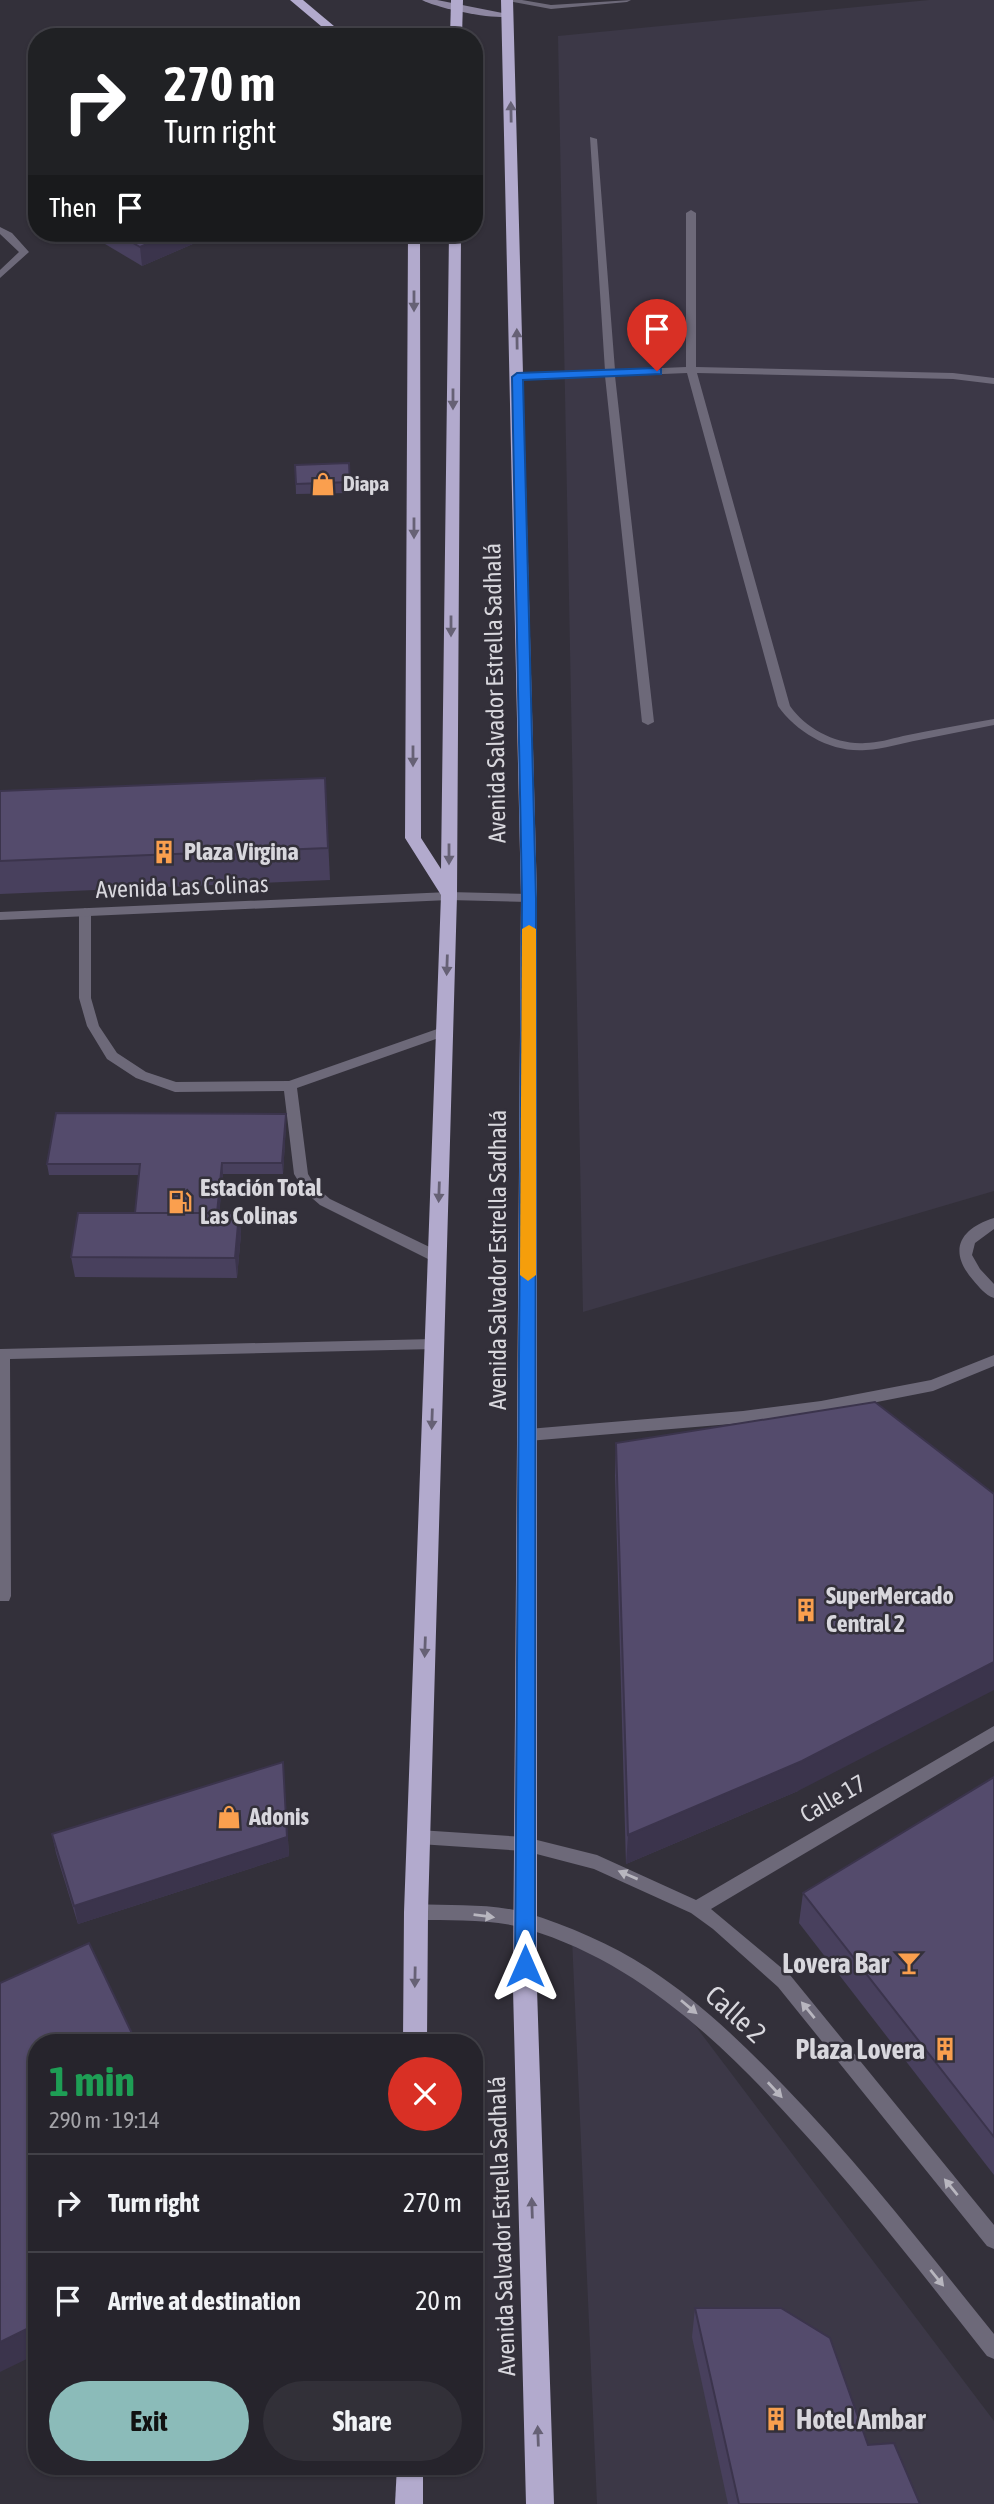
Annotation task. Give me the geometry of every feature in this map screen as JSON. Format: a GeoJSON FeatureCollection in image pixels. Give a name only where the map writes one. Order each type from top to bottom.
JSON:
{"type":"FeatureCollection","features":[{"type":"Feature","properties":{"kind":"highway"},"geometry":{"type":"LineString","coordinates":[[296,0],[330,28]]}},
{"type":"Feature","properties":{"kind":"highway","name":"Avenida Salvador Estrella Sadhalá"},"geometry":{"type":"LineString","coordinates":[[506,0],[509,15],[529,898],[525,1921],[540,2504]]}},
{"type":"Feature","properties":{"kind":"highway"},"geometry":{"type":"LineString","coordinates":[[456,28],[457,4]]}},
{"type":"Feature","properties":{"kind":"highway"},"geometry":{"type":"LineString","coordinates":[[414,242],[414,838],[449,896]]}},
{"type":"Feature","properties":{"kind":"highway","name":"Avenida Salvador Estrella Sadhalá"},"geometry":{"type":"LineString","coordinates":[[415,2034],[416,1912],[449,896],[455,242]]}},
{"type":"Feature","properties":{"kind":"highway"},"geometry":{"type":"LineString","coordinates":[[410,2475],[410,2504]]}},
{"type":"Feature","properties":{"kind":"main road"},"geometry":{"type":"LineString","coordinates":[[426,0],[509,15]]}},
{"type":"Feature","properties":{"kind":"street"},"geometry":{"type":"LineString","coordinates":[[506,0],[551,7]]}},
{"type":"Feature","properties":{"kind":"street"},"geometry":{"type":"LineString","coordinates":[[509,15],[551,7],[627,0]]}},
{"type":"Feature","properties":{"kind":"street"},"geometry":{"type":"LineString","coordinates":[[593,139],[610,373],[648,722]]}},
{"type":"Feature","properties":{"kind":"street"},"geometry":{"type":"LineString","coordinates":[[691,213],[691,370],[790,717],[815,736],[845,745],[865,747],[994,722]]}},
{"type":"Feature","properties":{"kind":"street"},"geometry":{"type":"LineString","coordinates":[[0,230],[9,235],[24,252],[0,275]]}},
{"type":"Feature","properties":{"kind":"street"},"geometry":{"type":"LineString","coordinates":[[517,377],[691,370],[953,376],[994,381]]}},
{"type":"Feature","properties":{"kind":"street","name":"Avenida Las Colinas"},"geometry":{"type":"LineString","coordinates":[[0,916],[449,896],[529,898]]}},
{"type":"Feature","properties":{"kind":"street"},"geometry":{"type":"LineString","coordinates":[[85,912],[85,998],[93,1026],[112,1056],[141,1075],[175,1087],[289,1086],[445,1031]]}},
{"type":"Feature","properties":{"kind":"street"},"geometry":{"type":"LineString","coordinates":[[289,1086],[301,1174],[310,1189],[326,1202],[437,1257]]}},
{"type":"Feature","properties":{"kind":"street"},"geometry":{"type":"LineString","coordinates":[[994,1223],[975,1232],[965,1244],[963,1256],[971,1270],[994,1293]]}},
{"type":"Feature","properties":{"kind":"street"},"geometry":{"type":"LineString","coordinates":[[3,1596],[2,1354],[435,1344]]}},
{"type":"Feature","properties":{"kind":"street"},"geometry":{"type":"LineString","coordinates":[[528,1435],[743,1417],[821,1407],[933,1385],[994,1360]]}},
{"type":"Feature","properties":{"kind":"street","name":"Calle 17"},"geometry":{"type":"LineString","coordinates":[[697,1908],[994,1733]]}},
{"type":"Feature","properties":{"kind":"street","name":"Calle 2"},"geometry":{"type":"LineString","coordinates":[[419,1837],[525,1844],[597,1862],[697,1908],[784,1981],[994,2240]]}},
{"type":"Feature","properties":{"kind":"street","name":"Calle 2"},"geometry":{"type":"LineString","coordinates":[[416,1912],[473,1914],[525,1921],[624,1962],[669,1991],[728,2040],[848,2167],[994,2349]]}},
{"type":"Feature","properties":{"kind":"shaded area"},"geometry":{"type":"Polygon","coordinates":[[[929,0],[994,0],[994,1191],[583,1312],[558,36],[929,0]]]}},
{"type":"Feature","properties":{"kind":"shaded area"},"geometry":{"type":"Polygon","coordinates":[[[572,1938],[669,1991],[994,2421],[994,2504],[597,2504],[572,1938]]]}},
{"type":"Feature","properties":{"kind":"building"},"geometry":{"type":"Polygon","coordinates":[[[131,242],[152,242],[140,247],[131,242]]]}},
{"type":"Feature","properties":{"kind":"building"},"geometry":{"type":"Polygon","coordinates":[[[349,463],[350,482],[296,484],[295,465],[349,463]]]}},
{"type":"Feature","properties":{"kind":"building"},"geometry":{"type":"Polygon","coordinates":[[[325,778],[328,848],[0,861],[0,791],[325,778]]]}},
{"type":"Feature","properties":{"kind":"building","name":"Estación Total Las Colinas"},"geometry":{"type":"Polygon","coordinates":[[[56,1113],[286,1114],[282,1163],[222,1163],[217,1213],[135,1213],[140,1164],[47,1164],[56,1113]]]}},
{"type":"Feature","properties":{"kind":"building"},"geometry":{"type":"Polygon","coordinates":[[[78,1213],[239,1213],[235,1258],[71,1257],[78,1213]]]}},
{"type":"Feature","properties":{"kind":"building","name":"SuperMercado Central 2"},"geometry":{"type":"Polygon","coordinates":[[[875,1402],[994,1494],[994,1662],[802,1761],[628,1835],[616,1443],[875,1402]]]}},
{"type":"Feature","properties":{"kind":"building","name":"Adonis"},"geometry":{"type":"Polygon","coordinates":[[[283,1762],[287,1837],[74,1906],[52,1834],[283,1762]]]}},
{"type":"Feature","properties":{"kind":"building","name":"Plaza Lovera"},"geometry":{"type":"Polygon","coordinates":[[[994,1777],[994,2137],[803,1893],[994,1777]]]}},
{"type":"Feature","properties":{"kind":"building"},"geometry":{"type":"Polygon","coordinates":[[[89,1943],[132,2034],[28,2034],[28,2328],[0,2342],[0,1983],[89,1943]]]}},
{"type":"Feature","properties":{"kind":"building","name":"Hotel Ambar"},"geometry":{"type":"Polygon","coordinates":[[[695,2308],[781,2308],[830,2338],[868,2445],[894,2443],[920,2504],[739,2504],[695,2308]]]}},
{"type":"Feature","properties":{"kind":"slow traffic"},"geometry":{"type":"LineString","coordinates":[[528,1275],[529,929]]}},
{"type":"Feature","properties":{"kind":"place","name":"Diapa"},"geometry":{"type":"Point","coordinates":[323,484]}},
{"type":"Feature","properties":{"kind":"place","name":"Plaza Virgina"},"geometry":{"type":"Point","coordinates":[164,852]}},
{"type":"Feature","properties":{"kind":"place","name":"Estación Total Las Colinas"},"geometry":{"type":"Point","coordinates":[180,1202]}},
{"type":"Feature","properties":{"kind":"place","name":"SuperMercado Central 2"},"geometry":{"type":"Point","coordinates":[806,1610]}},
{"type":"Feature","properties":{"kind":"place","name":"Adonis"},"geometry":{"type":"Point","coordinates":[229,1817]}},
{"type":"Feature","properties":{"kind":"place","name":"Lovera Bar"},"geometry":{"type":"Point","coordinates":[909,1963]}},
{"type":"Feature","properties":{"kind":"place","name":"Plaza Lovera"},"geometry":{"type":"Point","coordinates":[945,2049]}},
{"type":"Feature","properties":{"kind":"place","name":"Hotel Ambar"},"geometry":{"type":"Point","coordinates":[776,2419]}},
{"type":"Feature","properties":{"kind":"route"},"geometry":{"type":"LineString","coordinates":[[525,1966],[529,898],[517,377],[657,371]]}}]}
